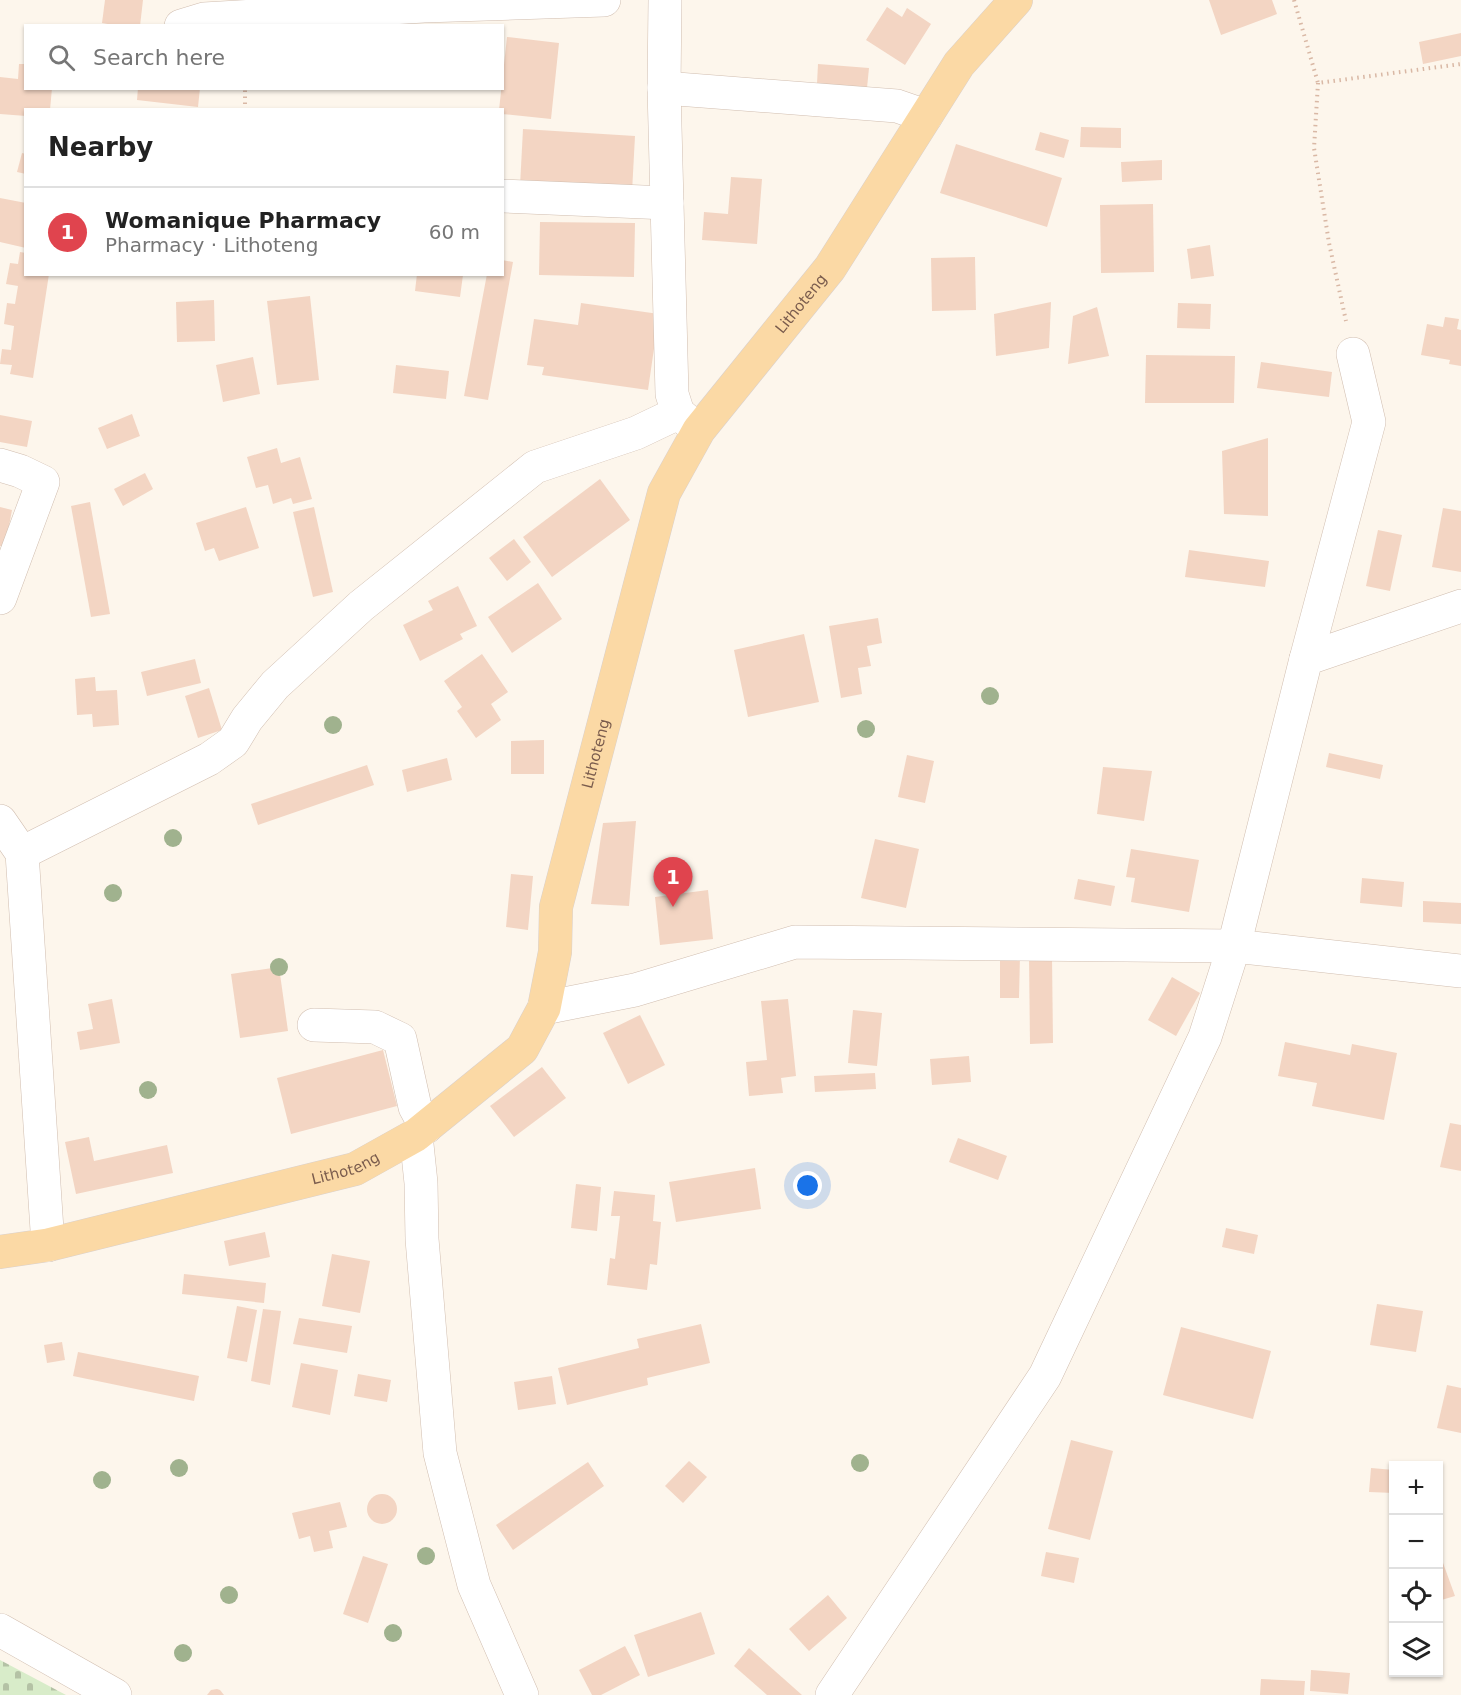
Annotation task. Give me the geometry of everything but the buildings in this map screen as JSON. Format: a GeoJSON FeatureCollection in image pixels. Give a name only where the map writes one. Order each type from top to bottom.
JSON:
{"type":"FeatureCollection","features":[{"type":"Feature","properties":{"kind":"main road","name":"Lithoteng"},"geometry":{"type":"LineString","coordinates":[[0,1252],[48,1245],[355,1169],[421,1131],[522,1049],[544,1008],[555,952],[556,907],[664,493],[688,421],[830,268],[959,64],[1016,0]]}},
{"type":"Feature","properties":{"kind":"street"},"geometry":{"type":"LineString","coordinates":[[188,24],[204,19],[424,6],[604,0]]}},
{"type":"Feature","properties":{"kind":"street"},"geometry":{"type":"LineString","coordinates":[[22,853],[209,759],[233,742],[247,719],[275,685],[361,606],[535,467],[636,433],[688,421],[672,394],[664,88],[665,0]]}},
{"type":"Feature","properties":{"kind":"street"},"geometry":{"type":"LineString","coordinates":[[664,88],[897,106],[926,116]]}},
{"type":"Feature","properties":{"kind":"street"},"geometry":{"type":"LineString","coordinates":[[504,196],[667,203]]}},
{"type":"Feature","properties":{"kind":"street"},"geometry":{"type":"LineString","coordinates":[[832,1695],[1046,1376],[1205,1037],[1234,946],[1306,659],[1369,422],[1353,354]]}},
{"type":"Feature","properties":{"kind":"street"},"geometry":{"type":"LineString","coordinates":[[0,465],[43,482],[0,598]]}},
{"type":"Feature","properties":{"kind":"street"},"geometry":{"type":"LineString","coordinates":[[1306,659],[1461,606]]}},
{"type":"Feature","properties":{"kind":"street"},"geometry":{"type":"LineString","coordinates":[[0,822],[22,853],[48,1245]]}},
{"type":"Feature","properties":{"kind":"street"},"geometry":{"type":"LineString","coordinates":[[544,1008],[634,990],[795,942],[1234,946],[1461,972]]}},
{"type":"Feature","properties":{"kind":"street"},"geometry":{"type":"LineString","coordinates":[[314,1025],[375,1027],[400,1039],[421,1131],[422,1239],[440,1452],[474,1585],[522,1695]]}},
{"type":"Feature","properties":{"kind":"street"},"geometry":{"type":"LineString","coordinates":[[0,1630],[116,1695]]}},
{"type":"Feature","properties":{"kind":"path"},"geometry":{"type":"LineString","coordinates":[[1294,0],[1318,83],[1314,148],[1329,243],[1353,354]]}},
{"type":"Feature","properties":{"kind":"path"},"geometry":{"type":"LineString","coordinates":[[1318,83],[1461,64]]}},
{"type":"Feature","properties":{"kind":"path"},"geometry":{"type":"LineString","coordinates":[[245,90],[245,108]]}},
{"type":"Feature","properties":{"kind":"green space"},"geometry":{"type":"Polygon","coordinates":[[[0,1660],[66,1695],[0,1695],[0,1660]]]}},
{"type":"Feature","properties":{"kind":"place","name":"Womanique Pharmacy"},"geometry":{"type":"Point","coordinates":[673,907]}}]}
